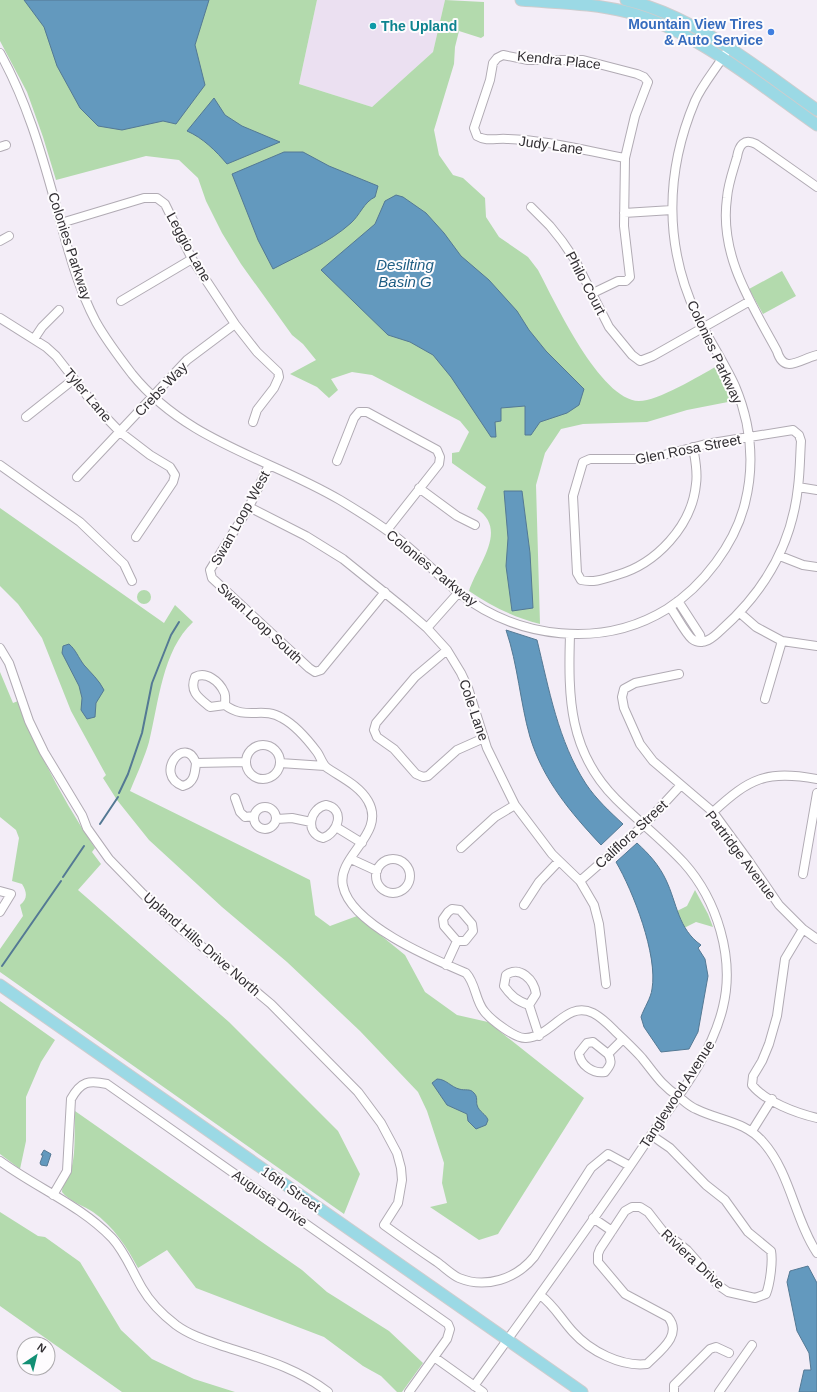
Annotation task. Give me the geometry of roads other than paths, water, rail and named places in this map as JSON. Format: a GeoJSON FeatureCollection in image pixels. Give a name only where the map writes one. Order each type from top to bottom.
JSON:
{"type":"FeatureCollection","features":[{"type":"Feature","properties":{"kind":"main road"},"geometry":{"type":"LineString","coordinates":[[521,0],[600,6],[628,12],[682,34],[722,59],[817,125]]}},
{"type":"Feature","properties":{"kind":"main road"},"geometry":{"type":"LineString","coordinates":[[626,0],[664,13],[691,25],[728,48],[817,110]]}},
{"type":"Feature","properties":{"kind":"main road","name":"16th Street"},"geometry":{"type":"LineString","coordinates":[[0,985],[582,1392]]}},
{"type":"Feature","properties":{"kind":"street","name":"Colonies Parkway"},"geometry":{"type":"LineString","coordinates":[[1,56],[20,94],[35,134],[61,223],[84,294],[97,323],[134,376],[154,396],[181,419],[200,431],[220,443],[332,495],[387,530],[459,592],[491,613],[512,623],[535,630],[570,635],[624,628],[653,617],[678,602],[713,566],[738,526],[744,507],[749,484],[751,462],[750,438],[735,387],[704,328],[684,285],[673,237],[672,210],[676,160],[684,132],[697,97],[728,48]]}},
{"type":"Feature","properties":{"kind":"street","name":"Kendra Place"},"geometry":{"type":"LineString","coordinates":[[477,136],[474,128],[490,80],[493,63],[497,58],[503,55],[528,60],[582,60],[610,66],[644,77],[648,82],[647,89],[635,116],[625,158]]}},
{"type":"Feature","properties":{"kind":"street","name":"Judy Lane"},"geometry":{"type":"LineString","coordinates":[[477,136],[489,140],[506,138],[558,145],[625,158]]}},
{"type":"Feature","properties":{"kind":"street"},"geometry":{"type":"LineString","coordinates":[[817,187],[751,141],[745,142],[740,146],[726,199],[728,240],[732,260],[738,278],[780,360],[784,364],[792,364],[817,355]]}},
{"type":"Feature","properties":{"kind":"street"},"geometry":{"type":"LineString","coordinates":[[593,292],[618,281],[626,281],[630,277],[624,213],[625,158]]}},
{"type":"Feature","properties":{"kind":"street","name":"Leggio Lane"},"geometry":{"type":"LineString","coordinates":[[61,223],[144,198],[157,198],[165,204],[192,259],[235,324],[257,352],[278,372],[279,377],[274,388],[257,410],[253,422]]}},
{"type":"Feature","properties":{"kind":"street","name":"Philo Court"},"geometry":{"type":"LineString","coordinates":[[531,207],[562,240],[593,292],[609,327],[632,355],[640,361],[645,360],[704,328]]}},
{"type":"Feature","properties":{"kind":"street"},"geometry":{"type":"LineString","coordinates":[[624,213],[672,210]]}},
{"type":"Feature","properties":{"kind":"street"},"geometry":{"type":"LineString","coordinates":[[0,241],[9,236]]}},
{"type":"Feature","properties":{"kind":"street"},"geometry":{"type":"LineString","coordinates":[[121,301],[192,259]]}},
{"type":"Feature","properties":{"kind":"street"},"geometry":{"type":"LineString","coordinates":[[704,328],[750,301]]}},
{"type":"Feature","properties":{"kind":"street"},"geometry":{"type":"LineString","coordinates":[[34,339],[42,327],[59,310]]}},
{"type":"Feature","properties":{"kind":"street","name":"Tyler Lane"},"geometry":{"type":"LineString","coordinates":[[0,318],[34,339],[56,356],[120,432],[150,455],[170,467],[175,475],[173,482],[136,537]]}},
{"type":"Feature","properties":{"kind":"street","name":"Crebs Way"},"geometry":{"type":"LineString","coordinates":[[77,477],[188,360],[235,324]]}},
{"type":"Feature","properties":{"kind":"street"},"geometry":{"type":"LineString","coordinates":[[26,417],[74,379]]}},
{"type":"Feature","properties":{"kind":"street"},"geometry":{"type":"LineString","coordinates":[[336,461],[354,418],[359,412],[367,412],[381,421],[415,436],[437,450],[440,457],[439,464],[387,530]]}},
{"type":"Feature","properties":{"kind":"street","name":"Glen Rosa Street"},"geometry":{"type":"LineString","coordinates":[[693,447],[697,469],[692,503],[684,522],[670,540],[655,556],[635,568],[591,582],[581,580],[577,573],[573,496],[583,462],[590,459],[648,459],[693,447],[793,430],[801,441],[798,487]]}},
{"type":"Feature","properties":{"kind":"street","name":"Swan Loop West"},"geometry":{"type":"LineString","coordinates":[[210,570],[249,507],[269,465]]}},
{"type":"Feature","properties":{"kind":"street"},"geometry":{"type":"LineString","coordinates":[[0,466],[80,522],[124,564],[132,580]]}},
{"type":"Feature","properties":{"kind":"street"},"geometry":{"type":"LineString","coordinates":[[670,607],[693,640],[702,642],[711,640],[740,613],[758,591],[780,556],[791,524],[798,487],[817,490]]}},
{"type":"Feature","properties":{"kind":"street"},"geometry":{"type":"LineString","coordinates":[[419,488],[457,516],[475,525]]}},
{"type":"Feature","properties":{"kind":"street","name":"Cole Lane"},"geometry":{"type":"LineString","coordinates":[[249,507],[323,546],[385,592],[427,628],[446,650],[461,673],[468,688],[492,761],[515,806],[535,833],[580,881],[594,905],[599,924],[606,984]]}},
{"type":"Feature","properties":{"kind":"street"},"geometry":{"type":"LineString","coordinates":[[780,556],[803,566],[817,567]]}},
{"type":"Feature","properties":{"kind":"street","name":"Swan Loop South"},"geometry":{"type":"LineString","coordinates":[[210,570],[212,578],[315,672],[321,670],[385,592]]}},
{"type":"Feature","properties":{"kind":"street"},"geometry":{"type":"LineString","coordinates":[[427,628],[459,592]]}},
{"type":"Feature","properties":{"kind":"street"},"geometry":{"type":"LineString","coordinates":[[678,602],[700,635],[702,642]]}},
{"type":"Feature","properties":{"kind":"street"},"geometry":{"type":"LineString","coordinates":[[740,613],[756,627],[782,642],[817,646]]}},
{"type":"Feature","properties":{"kind":"street","name":"Tanglewood Avenue"},"geometry":{"type":"LineString","coordinates":[[474,1386],[540,1295],[652,1135],[703,1059],[713,1039],[724,1005],[726,952],[717,917],[697,880],[683,863],[615,797],[594,772],[580,747],[571,710],[568,671],[570,635]]}},
{"type":"Feature","properties":{"kind":"street"},"geometry":{"type":"LineString","coordinates":[[765,700],[782,642]]}},
{"type":"Feature","properties":{"kind":"street","name":"Upland Hills Drive North"},"geometry":{"type":"LineString","coordinates":[[0,648],[9,663],[29,721],[44,752],[82,815],[87,828],[109,859],[143,894],[181,929],[276,1009],[358,1092],[381,1123],[396,1153],[401,1168],[402,1180],[398,1203],[384,1225],[459,1278],[482,1282],[499,1280],[514,1275],[526,1266],[534,1257],[591,1168],[608,1154],[630,1166]]}},
{"type":"Feature","properties":{"kind":"street"},"geometry":{"type":"LineString","coordinates":[[446,650],[415,677],[376,723],[374,730],[377,737],[394,749],[416,774],[423,777],[428,776],[457,750],[484,738]]}},
{"type":"Feature","properties":{"kind":"street"},"geometry":{"type":"LineString","coordinates":[[225,705],[224,692],[216,682],[207,675],[200,674],[195,677],[192,684],[193,691],[210,707],[225,705],[234,711],[243,714],[267,713],[282,717],[308,740],[325,766],[348,780],[368,800],[373,812],[371,826],[343,873],[343,886],[351,903],[372,923],[392,938],[446,965],[466,973],[471,979],[483,1010],[510,1033],[525,1038],[539,1036],[564,1016],[572,1012],[584,1010],[593,1013],[604,1020],[643,1060],[657,1079],[677,1096],[696,1110],[742,1125],[752,1131],[764,1142],[776,1162],[817,1253]]}},
{"type":"Feature","properties":{"kind":"street","name":"Partridge Avenue"},"geometry":{"type":"LineString","coordinates":[[679,674],[634,683],[624,689],[622,697],[624,708],[640,744],[653,761],[713,812],[778,905],[803,929],[817,939]]}},
{"type":"Feature","properties":{"kind":"street"},"geometry":{"type":"LineString","coordinates":[[264,744],[274,748],[278,752],[280,763],[276,773],[266,778],[260,778],[250,773],[246,762],[247,757],[253,748],[264,744]]}},
{"type":"Feature","properties":{"kind":"street"},"geometry":{"type":"LineString","coordinates":[[196,763],[246,762]]}},
{"type":"Feature","properties":{"kind":"street"},"geometry":{"type":"LineString","coordinates":[[280,763],[325,766]]}},
{"type":"Feature","properties":{"kind":"street"},"geometry":{"type":"LineString","coordinates":[[713,812],[736,791],[766,776],[782,774],[817,779]]}},
{"type":"Feature","properties":{"kind":"street","name":"Califlora Street"},"geometry":{"type":"LineString","coordinates":[[580,881],[644,825],[681,785]]}},
{"type":"Feature","properties":{"kind":"street"},"geometry":{"type":"LineString","coordinates":[[803,874],[817,793]]}},
{"type":"Feature","properties":{"kind":"street"},"geometry":{"type":"LineString","coordinates":[[235,798],[240,812],[245,817],[254,816],[258,810],[265,807],[272,809],[276,820],[274,826],[264,829],[258,826],[254,816]]}},
{"type":"Feature","properties":{"kind":"street"},"geometry":{"type":"LineString","coordinates":[[320,806],[333,806],[338,815],[336,827],[331,834],[323,838],[318,837],[312,832],[311,822],[320,806]]}},
{"type":"Feature","properties":{"kind":"street"},"geometry":{"type":"LineString","coordinates":[[461,848],[495,817],[515,806]]}},
{"type":"Feature","properties":{"kind":"street"},"geometry":{"type":"LineString","coordinates":[[276,820],[292,818],[311,822]]}},
{"type":"Feature","properties":{"kind":"street"},"geometry":{"type":"LineString","coordinates":[[336,827],[362,843]]}},
{"type":"Feature","properties":{"kind":"street"},"geometry":{"type":"LineString","coordinates":[[351,859],[377,871]]}},
{"type":"Feature","properties":{"kind":"street"},"geometry":{"type":"LineString","coordinates":[[388,860],[399,861],[407,867],[409,872],[409,883],[406,888],[396,893],[384,891],[377,882],[377,871],[380,866],[388,860]]}},
{"type":"Feature","properties":{"kind":"street"},"geometry":{"type":"LineString","coordinates":[[524,905],[539,882],[560,861]]}},
{"type":"Feature","properties":{"kind":"street"},"geometry":{"type":"LineString","coordinates":[[0,891],[11,894],[0,912]]}},
{"type":"Feature","properties":{"kind":"street"},"geometry":{"type":"LineString","coordinates":[[803,929],[785,959],[777,1016],[769,1044],[762,1061],[753,1076],[752,1085],[758,1092],[806,1115],[817,1118]]}},
{"type":"Feature","properties":{"kind":"street"},"geometry":{"type":"LineString","coordinates":[[446,965],[457,941]]}},
{"type":"Feature","properties":{"kind":"street"},"geometry":{"type":"LineString","coordinates":[[518,971],[528,977],[535,985],[536,994],[529,1005],[519,1002],[510,995],[504,986],[506,975],[511,972],[518,971]]}},
{"type":"Feature","properties":{"kind":"street"},"geometry":{"type":"LineString","coordinates":[[529,1005],[539,1036]]}},
{"type":"Feature","properties":{"kind":"street"},"geometry":{"type":"LineString","coordinates":[[608,1054],[623,1039]]}},
{"type":"Feature","properties":{"kind":"street","name":"Augusta Drive"},"geometry":{"type":"LineString","coordinates":[[53,1195],[67,1171],[71,1099],[76,1089],[84,1084],[94,1081],[107,1084],[436,1314],[448,1324],[450,1329],[448,1339],[434,1357]]}},
{"type":"Feature","properties":{"kind":"street"},"geometry":{"type":"LineString","coordinates":[[752,1131],[772,1099]]}},
{"type":"Feature","properties":{"kind":"street","name":"Riviera Drive"},"geometry":{"type":"LineString","coordinates":[[612,1231],[625,1211],[632,1207],[640,1207],[648,1212],[662,1230],[687,1250],[718,1285],[728,1292],[755,1298],[766,1294],[769,1286],[769,1274],[773,1259],[771,1251],[748,1232],[725,1200],[706,1185],[670,1148],[652,1135]]}},
{"type":"Feature","properties":{"kind":"street"},"geometry":{"type":"LineString","coordinates":[[0,1161],[22,1178],[53,1195],[91,1219],[114,1240],[131,1267],[142,1289],[155,1306],[177,1326],[195,1336],[279,1364],[311,1379],[328,1392]]}},
{"type":"Feature","properties":{"kind":"street"},"geometry":{"type":"LineString","coordinates":[[540,1295],[551,1303],[573,1332],[581,1339],[606,1356],[626,1363],[639,1365],[647,1364],[672,1337],[674,1329],[668,1317],[625,1294],[598,1262],[598,1254],[612,1231],[593,1218]]}},
{"type":"Feature","properties":{"kind":"street"},"geometry":{"type":"LineString","coordinates":[[719,1392],[752,1345]]}},
{"type":"Feature","properties":{"kind":"street"},"geometry":{"type":"LineString","coordinates":[[674,1392],[674,1385],[710,1348],[716,1347],[729,1352]]}},
{"type":"Feature","properties":{"kind":"street"},"geometry":{"type":"LineString","coordinates":[[409,1392],[434,1357],[483,1392]]}},
{"type":"Feature","properties":{"kind":"water"},"geometry":{"type":"Polygon","coordinates":[[[24,0],[209,0],[195,45],[205,85],[176,124],[163,121],[122,130],[98,126],[80,108],[57,66],[44,27],[24,0]]]}},
{"type":"Feature","properties":{"kind":"water"},"geometry":{"type":"Polygon","coordinates":[[[214,98],[225,115],[242,126],[280,142],[227,164],[209,145],[187,131],[214,98]]]}},
{"type":"Feature","properties":{"kind":"water","name":"Desilting Basin G"},"geometry":{"type":"Polygon","coordinates":[[[284,152],[303,152],[329,166],[378,186],[375,197],[365,205],[351,223],[324,243],[273,269],[258,240],[232,174],[284,152]]]}},
{"type":"Feature","properties":{"kind":"water","name":"Desilting Basin G"},"geometry":{"type":"Polygon","coordinates":[[[396,195],[403,197],[426,213],[444,233],[461,256],[489,280],[517,311],[529,330],[546,351],[584,389],[579,405],[567,413],[540,422],[531,435],[525,435],[525,406],[501,408],[501,421],[495,422],[496,437],[491,437],[451,377],[433,355],[410,342],[388,335],[321,270],[375,224],[385,201],[396,195]]]}},
{"type":"Feature","properties":{"kind":"water"},"geometry":{"type":"Polygon","coordinates":[[[504,491],[522,491],[530,553],[533,608],[512,611],[506,566],[508,538],[504,491]]]}},
{"type":"Feature","properties":{"kind":"water"},"geometry":{"type":"Polygon","coordinates":[[[506,630],[537,640],[550,696],[568,750],[590,790],[623,824],[601,845],[579,821],[559,795],[542,768],[530,737],[506,630]]]}},
{"type":"Feature","properties":{"kind":"water"},"geometry":{"type":"Polygon","coordinates":[[[69,644],[104,690],[96,703],[95,717],[87,719],[81,710],[82,698],[79,686],[62,653],[63,646],[69,644]]]}},
{"type":"Feature","properties":{"kind":"water"},"geometry":{"type":"Polygon","coordinates":[[[637,843],[646,851],[660,869],[687,931],[693,939],[701,945],[698,948],[705,959],[708,976],[698,1032],[689,1049],[661,1052],[644,1027],[641,1017],[652,989],[653,975],[651,959],[643,924],[630,889],[616,862],[637,843]]]}},
{"type":"Feature","properties":{"kind":"water"},"geometry":{"type":"Polygon","coordinates":[[[437,1079],[443,1080],[461,1090],[472,1091],[476,1096],[478,1107],[488,1120],[486,1125],[476,1129],[468,1121],[467,1114],[447,1105],[432,1083],[437,1079]]]}},
{"type":"Feature","properties":{"kind":"water"},"geometry":{"type":"Polygon","coordinates":[[[44,1150],[51,1154],[47,1166],[41,1165],[40,1163],[43,1155],[41,1155],[44,1150]]]}},
{"type":"Feature","properties":{"kind":"water"},"geometry":{"type":"Polygon","coordinates":[[[808,1266],[817,1283],[817,1392],[799,1392],[804,1370],[811,1370],[809,1353],[797,1331],[787,1282],[790,1271],[808,1266]]]}},
{"type":"Feature","properties":{"kind":"waterway"},"geometry":{"type":"LineString","coordinates":[[119,793],[128,774],[142,733],[152,683],[171,635],[179,622]]}},
{"type":"Feature","properties":{"kind":"waterway"},"geometry":{"type":"LineString","coordinates":[[100,824],[118,797]]}},
{"type":"Feature","properties":{"kind":"waterway"},"geometry":{"type":"LineString","coordinates":[[63,877],[84,846]]}},
{"type":"Feature","properties":{"kind":"waterway"},"geometry":{"type":"LineString","coordinates":[[2,966],[61,881]]}},
{"type":"Feature","properties":{"kind":"place","name":"The Upland"},"geometry":{"type":"Point","coordinates":[373,26]}},
{"type":"Feature","properties":{"kind":"place","name":"Mountain View Tires & Auto Service"},"geometry":{"type":"Point","coordinates":[771,32]}}]}
